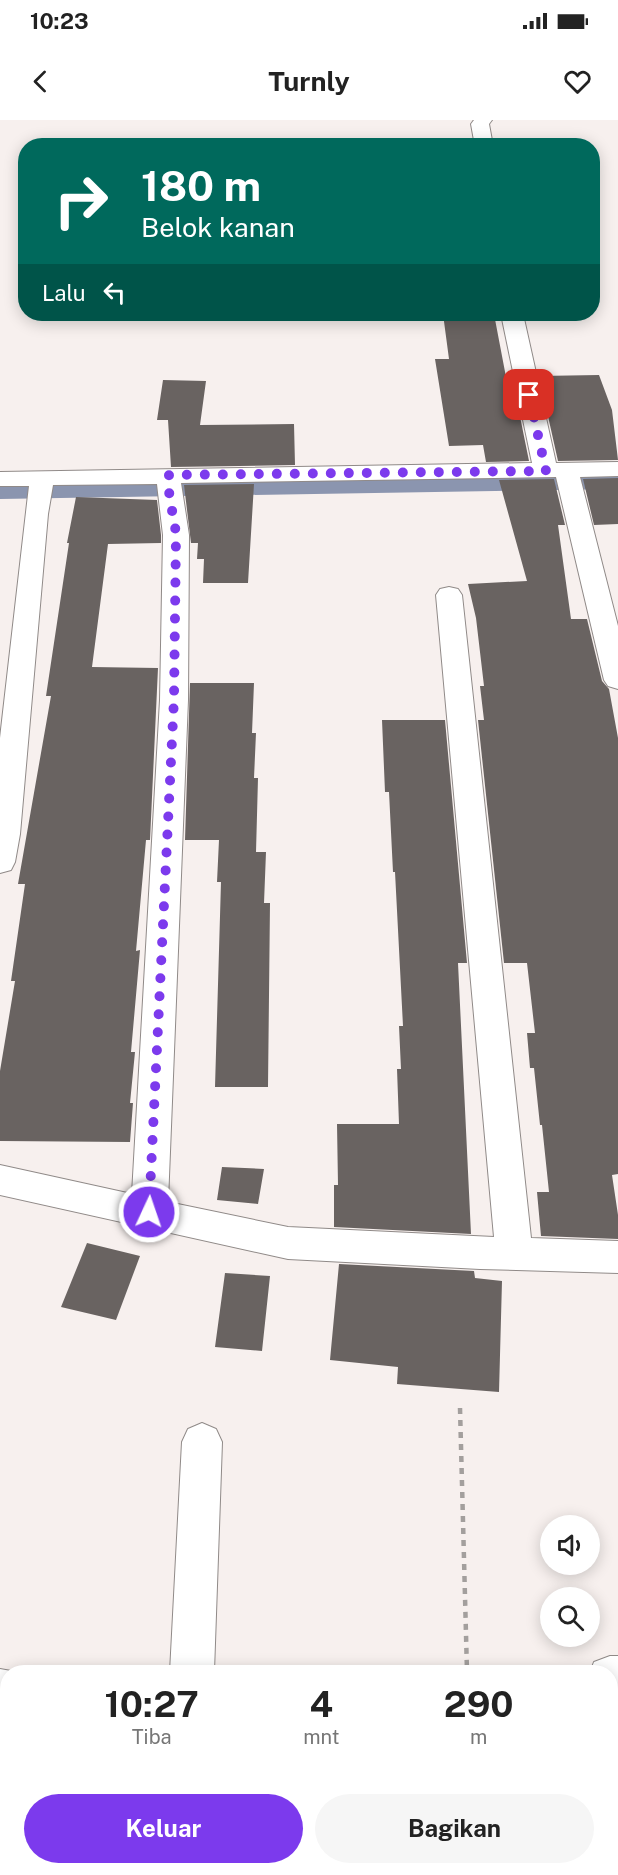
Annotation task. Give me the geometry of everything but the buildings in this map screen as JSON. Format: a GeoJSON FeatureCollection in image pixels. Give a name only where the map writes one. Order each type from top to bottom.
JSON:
{"type":"FeatureCollection","features":[{"type":"Feature","properties":{"kind":"street"},"geometry":{"type":"LineString","coordinates":[[483,120],[480,124],[483,138]]}},
{"type":"Feature","properties":{"kind":"street"},"geometry":{"type":"LineString","coordinates":[[514,321],[618,680]]}},
{"type":"Feature","properties":{"kind":"street"},"geometry":{"type":"LineString","coordinates":[[0,479],[42,478],[169,484],[618,469]]}},
{"type":"Feature","properties":{"kind":"street"},"geometry":{"type":"LineString","coordinates":[[0,862],[5,834],[36,514],[42,478]]}},
{"type":"Feature","properties":{"kind":"street"},"geometry":{"type":"LineString","coordinates":[[149,1212],[174,699],[176,535],[169,484]]}},
{"type":"Feature","properties":{"kind":"street"},"geometry":{"type":"LineString","coordinates":[[449,595],[513,1254]]}},
{"type":"Feature","properties":{"kind":"street"},"geometry":{"type":"LineString","coordinates":[[0,1180],[288,1243],[618,1257]]}},
{"type":"Feature","properties":{"kind":"street"},"geometry":{"type":"LineString","coordinates":[[192,1665],[202,1442]]}},
{"type":"Feature","properties":{"kind":"path"},"geometry":{"type":"LineString","coordinates":[[460,1408],[467,1665]]}},
{"type":"Feature","properties":{"kind":"waterway"},"geometry":{"type":"LineString","coordinates":[[0,489],[618,479]]}},
{"type":"Feature","properties":{"kind":"route"},"geometry":{"type":"LineString","coordinates":[[149,1212],[174,699],[176,535],[174,513],[168,497],[169,475],[546,471],[529,395]]}}]}
